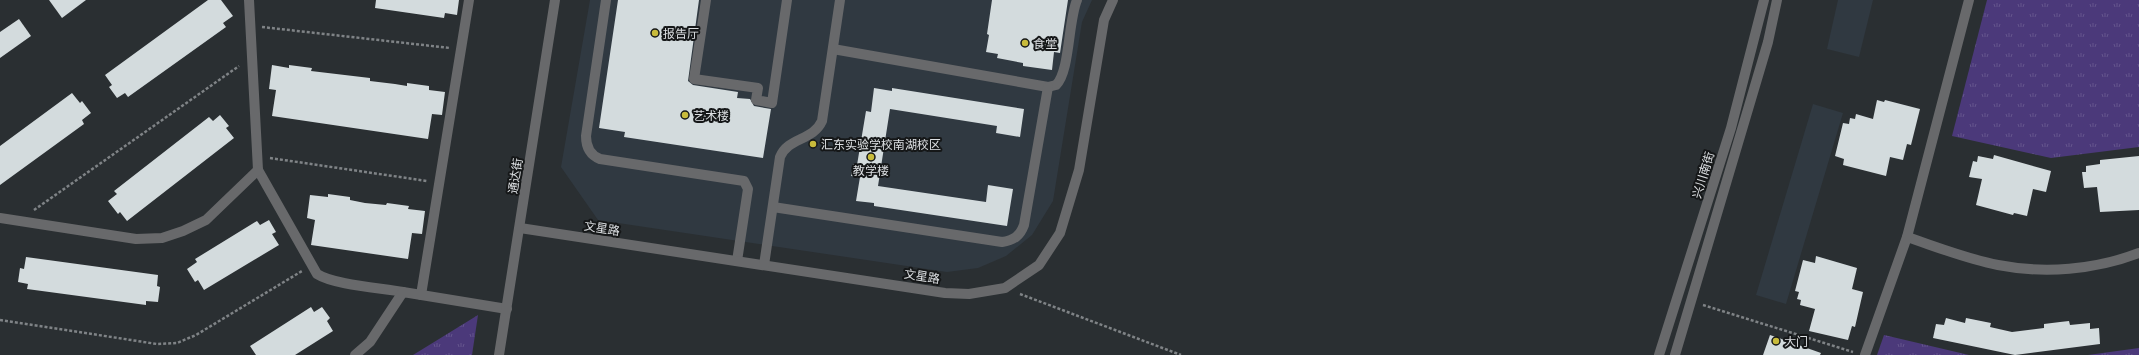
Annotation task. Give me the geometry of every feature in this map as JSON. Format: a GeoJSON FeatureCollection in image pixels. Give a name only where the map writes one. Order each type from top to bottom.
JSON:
{"type":"FeatureCollection","features":[{"type":"Feature","properties":{"kind":"street"},"geometry":{"type":"LineString","coordinates":[[249,0],[249,25],[258,170],[317,274],[323,278],[507,309]]}},
{"type":"Feature","properties":{"kind":"street"},"geometry":{"type":"LineString","coordinates":[[421,295],[469,0]]}},
{"type":"Feature","properties":{"kind":"street","name":"通达街"},"geometry":{"type":"LineString","coordinates":[[499,355],[556,0]]}},
{"type":"Feature","properties":{"kind":"street"},"geometry":{"type":"LineString","coordinates":[[606,0],[586,136],[589,150],[595,157],[600,159],[744,181],[748,189],[736,261]]}},
{"type":"Feature","properties":{"kind":"street"},"geometry":{"type":"LineString","coordinates":[[706,0],[694,79],[758,88],[756,100],[772,103],[787,0]]}},
{"type":"Feature","properties":{"kind":"street"},"geometry":{"type":"LineString","coordinates":[[764,265],[780,157],[783,150],[793,142],[814,133],[822,121],[840,0]]}},
{"type":"Feature","properties":{"kind":"street"},"geometry":{"type":"LineString","coordinates":[[833,49],[1048,87],[1056,85],[1062,76],[1072,12],[1077,0]]}},
{"type":"Feature","properties":{"kind":"street","name":"文星路"},"geometry":{"type":"LineString","coordinates":[[520,228],[945,293],[969,294],[1005,288],[1038,265],[1060,233],[1079,170],[1104,20],[1113,0]]}},
{"type":"Feature","properties":{"kind":"street","name":"兴川南街"},"geometry":{"type":"LineString","coordinates":[[1659,355],[1731,128],[1764,0]]}},
{"type":"Feature","properties":{"kind":"street","name":"兴川南街"},"geometry":{"type":"LineString","coordinates":[[1676,355],[1693,302],[1768,42],[1777,0]]}},
{"type":"Feature","properties":{"kind":"street"},"geometry":{"type":"LineString","coordinates":[[1860,354],[1907,238],[1970,0]]}},
{"type":"Feature","properties":{"kind":"street"},"geometry":{"type":"LineString","coordinates":[[773,207],[1002,242],[1014,239],[1021,232],[1024,225],[1048,87]]}},
{"type":"Feature","properties":{"kind":"street"},"geometry":{"type":"LineString","coordinates":[[0,218],[136,239],[162,238],[183,232],[206,220],[258,170]]}},
{"type":"Feature","properties":{"kind":"street"},"geometry":{"type":"LineString","coordinates":[[1907,238],[1972,259],[2023,268],[2073,269],[2100,264],[2139,253]]}},
{"type":"Feature","properties":{"kind":"street"},"geometry":{"type":"LineString","coordinates":[[355,355],[370,342],[403,292]]}},
{"type":"Feature","properties":{"kind":"path"},"geometry":{"type":"LineString","coordinates":[[249,25],[461,49]]}},
{"type":"Feature","properties":{"kind":"path"},"geometry":{"type":"LineString","coordinates":[[19,222],[251,57]]}},
{"type":"Feature","properties":{"kind":"path"},"geometry":{"type":"LineString","coordinates":[[257,156],[440,182]]}},
{"type":"Feature","properties":{"kind":"path"},"geometry":{"type":"LineString","coordinates":[[0,320],[157,344],[177,343],[196,335],[312,266]]}},
{"type":"Feature","properties":{"kind":"path"},"geometry":{"type":"LineString","coordinates":[[1005,288],[1181,355]]}},
{"type":"Feature","properties":{"kind":"path"},"geometry":{"type":"LineString","coordinates":[[1693,302],[1860,354]]}},
{"type":"Feature","properties":{"kind":"shaded area","name":"汇东实验学校南湖校区"},"geometry":{"type":"Polygon","coordinates":[[[590,0],[1092,0],[1082,22],[1053,201],[1032,235],[1006,256],[978,268],[947,272],[598,220],[561,167],[590,0]]]}},
{"type":"Feature","properties":{"kind":"shaded area"},"geometry":{"type":"Polygon","coordinates":[[[1838,0],[1873,0],[1859,57],[1827,49],[1838,0]]]}},
{"type":"Feature","properties":{"kind":"shaded area"},"geometry":{"type":"Polygon","coordinates":[[[1813,104],[1843,113],[1786,304],[1756,295],[1813,104]]]}},
{"type":"Feature","properties":{"kind":"green space"},"geometry":{"type":"Polygon","coordinates":[[[1987,0],[2139,0],[2139,147],[2051,158],[1952,136],[1987,0]]]}},
{"type":"Feature","properties":{"kind":"green space"},"geometry":{"type":"Polygon","coordinates":[[[478,315],[472,355],[413,355],[478,315]]]}},
{"type":"Feature","properties":{"kind":"green space"},"geometry":{"type":"Polygon","coordinates":[[[1884,335],[1969,355],[1877,355],[1884,335]]]}},
{"type":"Feature","properties":{"kind":"green space"},"geometry":{"type":"Polygon","coordinates":[[[2139,348],[2139,355],[2088,355],[2139,348]]]}},
{"type":"Feature","properties":{"kind":"building"},"geometry":{"type":"Polygon","coordinates":[[[49,0],[86,0],[62,18],[49,0]]]}},
{"type":"Feature","properties":{"kind":"building"},"geometry":{"type":"Polygon","coordinates":[[[208,0],[221,0],[233,16],[223,23],[226,27],[128,97],[125,93],[117,98],[109,87],[112,85],[105,75],[208,0]]]}},
{"type":"Feature","properties":{"kind":"building"},"geometry":{"type":"Polygon","coordinates":[[[376,0],[459,0],[457,15],[445,13],[444,18],[375,8],[376,0]]]}},
{"type":"Feature","properties":{"kind":"building","name":"艺术楼"},"geometry":{"type":"Polygon","coordinates":[[[618,0],[699,0],[688,81],[693,85],[738,92],[737,98],[750,99],[754,106],[771,109],[763,158],[624,137],[625,132],[599,128],[618,0]]]}},
{"type":"Feature","properties":{"kind":"building","name":"食堂"},"geometry":{"type":"Polygon","coordinates":[[[992,0],[1068,0],[1060,53],[1054,52],[1052,70],[1023,66],[1023,63],[997,58],[998,54],[986,52],[992,0]]]}},
{"type":"Feature","properties":{"kind":"building"},"geometry":{"type":"Polygon","coordinates":[[[19,19],[31,36],[0,58],[0,32],[19,19]]]}},
{"type":"Feature","properties":{"kind":"building"},"geometry":{"type":"Polygon","coordinates":[[[272,65],[289,68],[289,65],[312,68],[311,71],[370,78],[370,81],[407,86],[407,83],[429,86],[429,90],[445,92],[442,115],[432,114],[428,139],[272,116],[276,90],[269,89],[272,65]]]}},
{"type":"Feature","properties":{"kind":"building","name":"教学楼"},"geometry":{"type":"Polygon","coordinates":[[[874,88],[892,91],[892,88],[1024,109],[1020,137],[996,133],[997,126],[890,109],[878,186],[986,202],[988,185],[1013,189],[1007,226],[874,206],[874,203],[856,201],[860,177],[851,176],[853,164],[857,165],[866,111],[871,112],[874,88]]]}},
{"type":"Feature","properties":{"kind":"building"},"geometry":{"type":"Polygon","coordinates":[[[72,93],[80,103],[82,101],[91,113],[82,120],[84,124],[0,185],[0,146],[72,93]]]}},
{"type":"Feature","properties":{"kind":"building"},"geometry":{"type":"Polygon","coordinates":[[[1877,100],[1884,102],[1885,100],[1920,109],[1911,145],[1907,144],[1903,160],[1890,157],[1886,176],[1843,165],[1844,159],[1835,156],[1843,123],[1849,124],[1850,118],[1855,119],[1856,114],[1873,119],[1877,100]]]}},
{"type":"Feature","properties":{"kind":"building"},"geometry":{"type":"Polygon","coordinates":[[[220,115],[229,126],[226,128],[234,138],[127,221],[120,212],[118,214],[108,201],[117,194],[114,191],[209,117],[213,121],[220,115]]]}},
{"type":"Feature","properties":{"kind":"building"},"geometry":{"type":"Polygon","coordinates":[[[1994,155],[2051,171],[2046,192],[2033,189],[2027,216],[2014,213],[2013,215],[1976,205],[1982,179],[1969,177],[1973,161],[1977,162],[1978,156],[1993,159],[1994,155]]]}},
{"type":"Feature","properties":{"kind":"building"},"geometry":{"type":"Polygon","coordinates":[[[2139,156],[2139,210],[2100,212],[2097,187],[2084,188],[2082,172],[2086,172],[2086,166],[2100,164],[2100,160],[2139,156]]]}},
{"type":"Feature","properties":{"kind":"building"},"geometry":{"type":"Polygon","coordinates":[[[328,194],[350,197],[350,200],[365,203],[386,205],[387,203],[409,206],[408,209],[425,211],[422,234],[412,233],[408,259],[311,245],[315,220],[307,218],[310,195],[328,197],[328,194]]]}},
{"type":"Feature","properties":{"kind":"building"},"geometry":{"type":"Polygon","coordinates":[[[269,220],[276,232],[272,234],[279,245],[204,290],[198,280],[195,282],[187,269],[197,262],[195,259],[257,221],[260,225],[269,220]]]}},
{"type":"Feature","properties":{"kind":"building"},"geometry":{"type":"Polygon","coordinates":[[[1816,256],[1857,268],[1852,289],[1863,292],[1855,327],[1852,326],[1848,340],[1809,331],[1815,309],[1800,305],[1801,300],[1797,299],[1799,292],[1795,291],[1803,260],[1815,263],[1816,256]]]}},
{"type":"Feature","properties":{"kind":"building"},"geometry":{"type":"Polygon","coordinates":[[[26,257],[158,275],[157,286],[160,287],[158,302],[146,301],[146,305],[27,289],[28,284],[18,282],[20,268],[24,269],[26,257]]]}},
{"type":"Feature","properties":{"kind":"building"},"geometry":{"type":"Polygon","coordinates":[[[311,307],[314,312],[322,307],[330,318],[327,321],[333,331],[295,355],[256,355],[250,346],[311,307]]]}},
{"type":"Feature","properties":{"kind":"building"},"geometry":{"type":"Polygon","coordinates":[[[1946,318],[1965,323],[1966,318],[1991,323],[1990,327],[2012,332],[2044,328],[2044,324],[2060,322],[2069,321],[2070,325],[2090,323],[2090,329],[2099,328],[2100,344],[2015,355],[1933,338],[1936,324],[1944,325],[1946,318]]]}},
{"type":"Feature","properties":{"kind":"building","name":"大门"},"geometry":{"type":"Polygon","coordinates":[[[1770,335],[1821,353],[1820,355],[1763,355],[1770,335]]]}},
{"type":"Feature","properties":{"kind":"place","name":"报告厅"},"geometry":{"type":"Point","coordinates":[655,33]}},
{"type":"Feature","properties":{"kind":"place","name":"食堂"},"geometry":{"type":"Point","coordinates":[1025,43]}},
{"type":"Feature","properties":{"kind":"place","name":"艺术楼"},"geometry":{"type":"Point","coordinates":[685,115]}},
{"type":"Feature","properties":{"kind":"place","name":"汇东实验学校南湖校区"},"geometry":{"type":"Point","coordinates":[813,144]}},
{"type":"Feature","properties":{"kind":"place","name":"教学楼"},"geometry":{"type":"Point","coordinates":[871,157]}},
{"type":"Feature","properties":{"kind":"place","name":"大门"},"geometry":{"type":"Point","coordinates":[1776,341]}}]}
